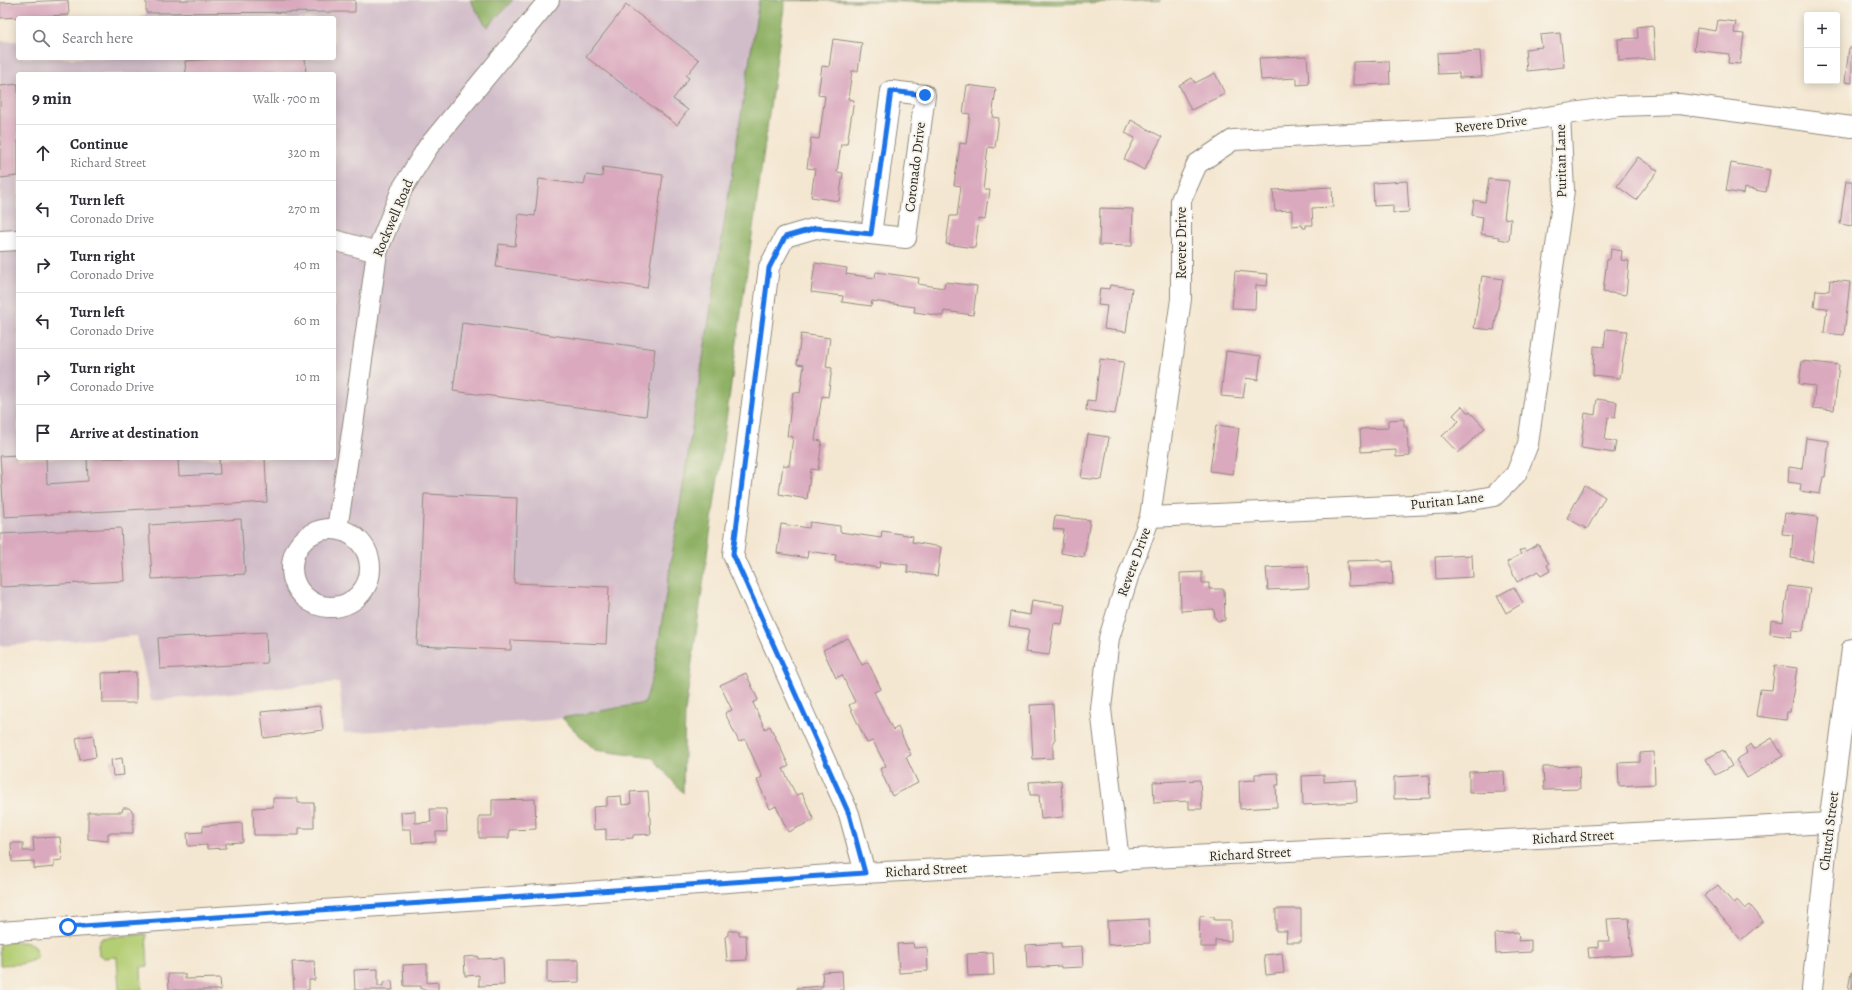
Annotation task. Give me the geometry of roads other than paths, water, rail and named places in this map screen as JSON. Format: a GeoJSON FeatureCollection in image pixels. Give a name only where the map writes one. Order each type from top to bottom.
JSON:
{"type":"FeatureCollection","features":[{"type":"Feature","properties":{"kind":"street","name":"Rockwell Road"},"geometry":{"type":"LineString","coordinates":[[337,529],[354,425],[376,252],[402,189],[428,147],[549,0]]}},
{"type":"Feature","properties":{"kind":"street","name":"Coronado Drive"},"geometry":{"type":"LineString","coordinates":[[865,873],[849,814],[733,554],[769,268],[785,237],[816,228],[906,238],[925,95],[891,91],[871,234]]}},
{"type":"Feature","properties":{"kind":"street","name":"Revere Drive"},"geometry":{"type":"LineString","coordinates":[[1119,861],[1101,709],[1109,638],[1129,574],[1150,517],[1181,298],[1181,200],[1197,164],[1233,140],[1483,127],[1619,106],[1679,104],[1852,127]]}},
{"type":"Feature","properties":{"kind":"street","name":"Puritan Lane"},"geometry":{"type":"LineString","coordinates":[[1150,517],[1456,503],[1494,496],[1516,474],[1528,444],[1564,190],[1560,116]]}},
{"type":"Feature","properties":{"kind":"street"},"geometry":{"type":"LineString","coordinates":[[0,241],[16,240]]}},
{"type":"Feature","properties":{"kind":"street"},"geometry":{"type":"LineString","coordinates":[[336,241],[376,252]]}},
{"type":"Feature","properties":{"kind":"street","name":"Church Street"},"geometry":{"type":"LineString","coordinates":[[1812,990],[1829,823],[1852,649]]}},
{"type":"Feature","properties":{"kind":"street","name":"Richard Street"},"geometry":{"type":"LineString","coordinates":[[0,932],[865,873],[1829,823]]}}]}
